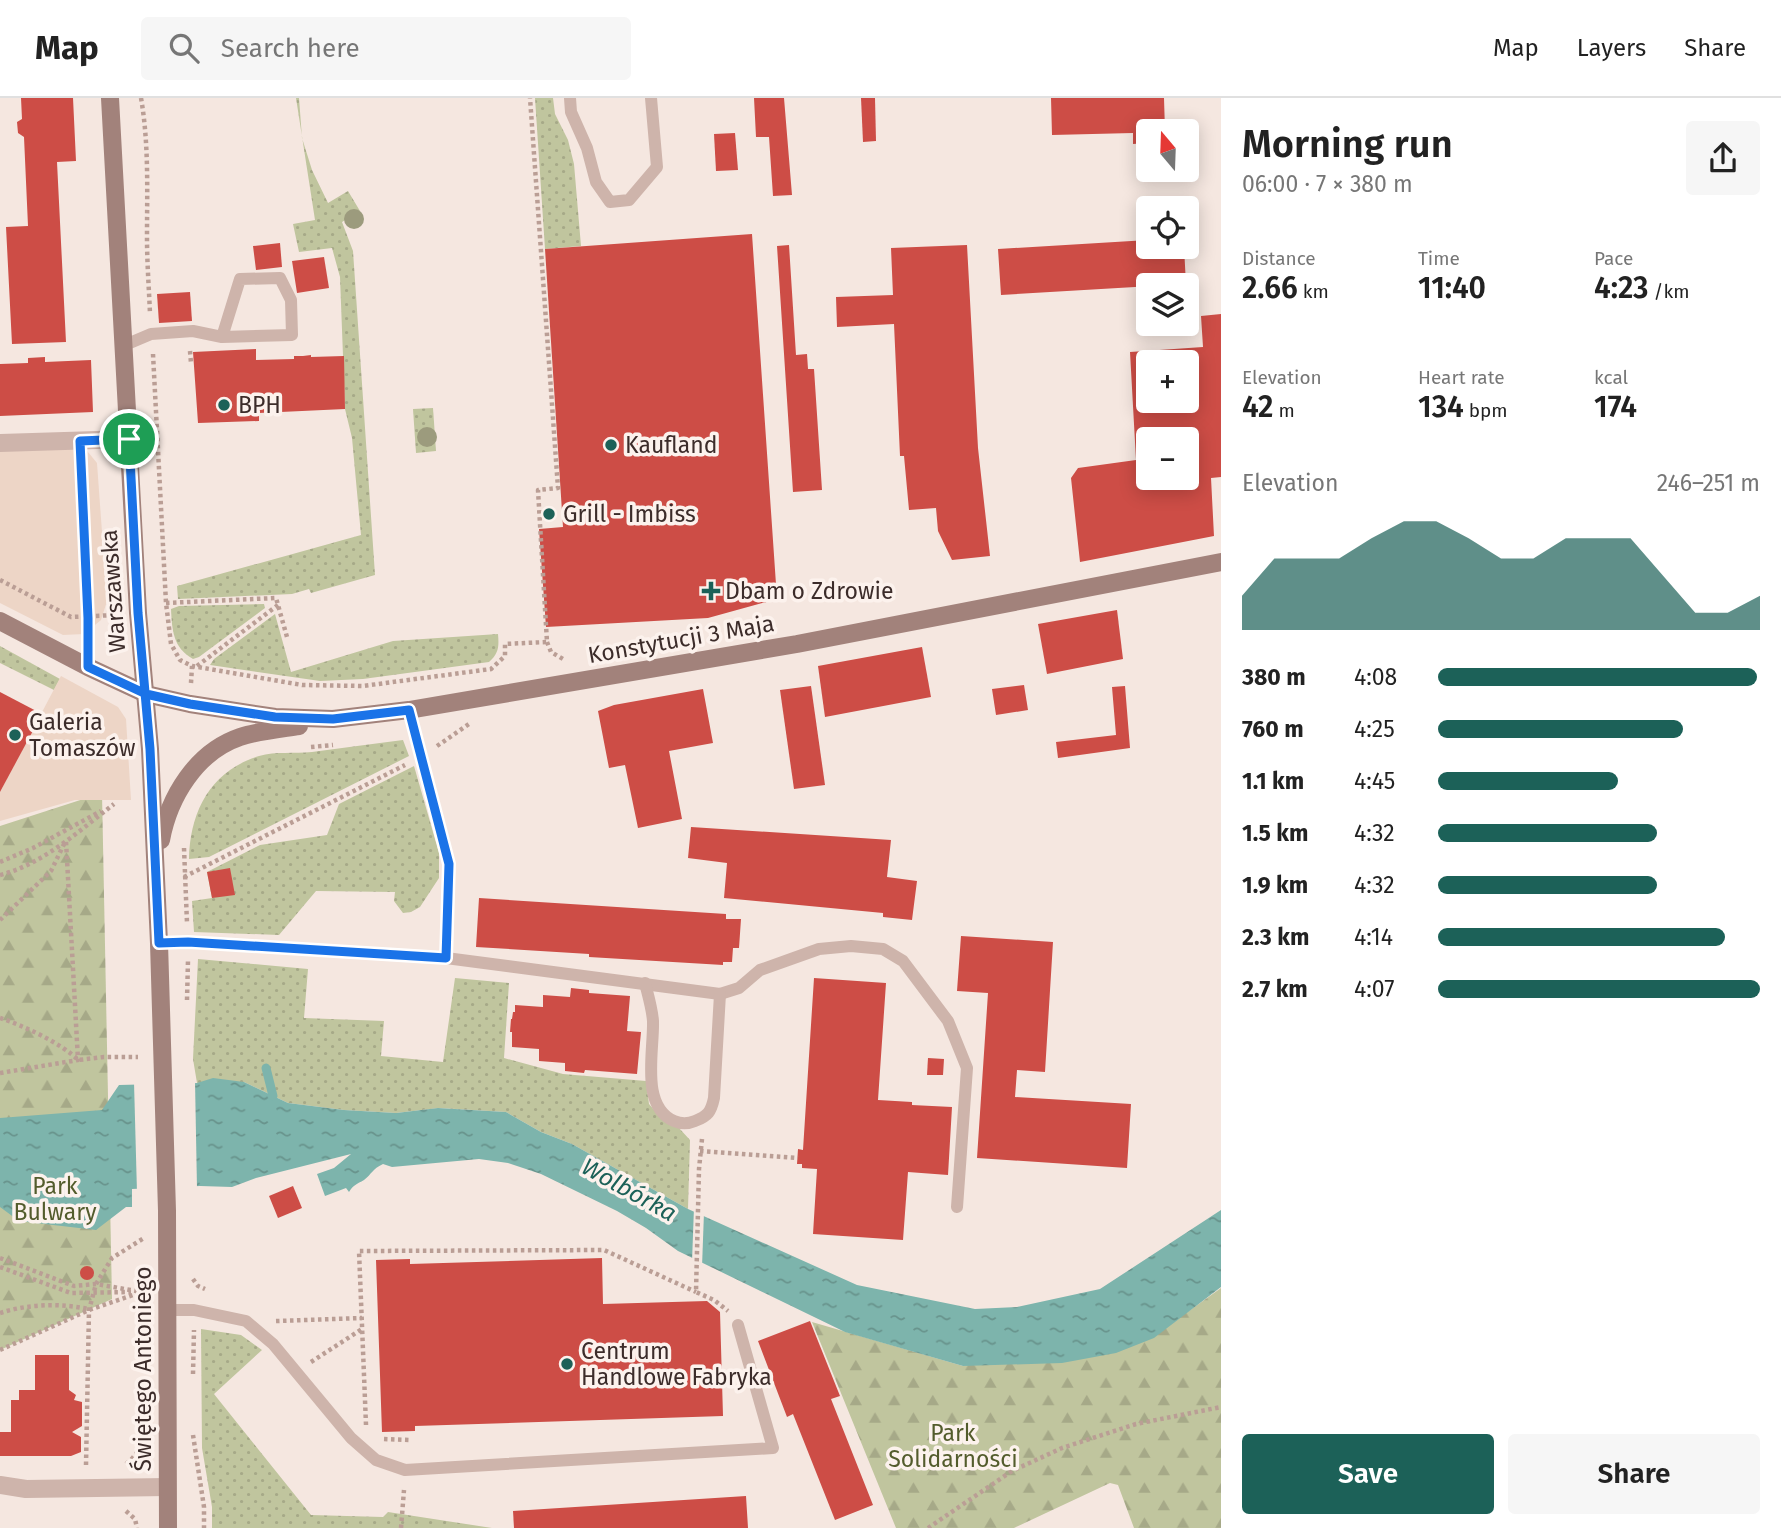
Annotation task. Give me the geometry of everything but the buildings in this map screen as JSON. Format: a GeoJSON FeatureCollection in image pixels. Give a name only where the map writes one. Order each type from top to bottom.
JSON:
{"type":"FeatureCollection","features":[{"type":"Feature","properties":{"kind":"street","name":"Warszawska"},"geometry":{"type":"LineString","coordinates":[[110,98],[138,613],[150,749],[163,1081]]}},
{"type":"Feature","properties":{"kind":"street"},"geometry":{"type":"LineString","coordinates":[[0,443],[129,439]]}},
{"type":"Feature","properties":{"kind":"street","name":"Konstytucji 3 Maja"},"geometry":{"type":"LineString","coordinates":[[0,621],[146,694],[190,704],[275,717],[333,719],[409,710],[797,643],[1221,562]]}},
{"type":"Feature","properties":{"kind":"street"},"geometry":{"type":"LineString","coordinates":[[156,864],[164,824],[175,797],[187,777],[202,761],[239,737],[333,719]]}},
{"type":"Feature","properties":{"kind":"street","name":"Świętego Antoniego"},"geometry":{"type":"LineString","coordinates":[[163,1081],[167,1211],[168,1528]]}},
{"type":"Feature","properties":{"kind":"street"},"geometry":{"type":"LineString","coordinates":[[0,1485],[26,1489],[167,1487]]}},
{"type":"Feature","properties":{"kind":"lane"},"geometry":{"type":"LineString","coordinates":[[570,98],[572,112],[587,148],[596,181],[610,202],[629,200],[657,167],[651,98]]}},
{"type":"Feature","properties":{"kind":"lane"},"geometry":{"type":"LineString","coordinates":[[125,345],[151,334],[193,331],[222,337],[292,335],[291,300],[280,278],[240,279],[222,337]]}},
{"type":"Feature","properties":{"kind":"lane"},"geometry":{"type":"LineString","coordinates":[[409,710],[449,864],[446,958]]}},
{"type":"Feature","properties":{"kind":"lane"},"geometry":{"type":"LineString","coordinates":[[159,943],[188,942],[446,958],[720,995],[739,988],[760,971],[819,948],[851,946],[883,949],[902,961],[948,1021],[967,1068],[957,1208]]}},
{"type":"Feature","properties":{"kind":"lane"},"geometry":{"type":"LineString","coordinates":[[645,983],[653,1018],[651,1091],[658,1109],[679,1123],[690,1123],[712,1111],[720,995]]}},
{"type":"Feature","properties":{"kind":"lane"},"geometry":{"type":"LineString","coordinates":[[168,1310],[194,1310],[246,1321],[273,1343],[351,1438],[376,1460],[405,1470],[773,1448],[738,1325]]}},
{"type":"Feature","properties":{"kind":"path"},"geometry":{"type":"LineString","coordinates":[[141,98],[148,196],[151,334],[166,603],[171,645],[180,660],[192,667],[302,685],[363,686],[491,669],[505,656],[505,644],[547,642],[538,490],[558,488],[530,98]]}},
{"type":"Feature","properties":{"kind":"path"},"geometry":{"type":"LineString","coordinates":[[80,441],[88,667]]}},
{"type":"Feature","properties":{"kind":"path"},"geometry":{"type":"LineString","coordinates":[[196,667],[278,605]]}},
{"type":"Feature","properties":{"kind":"path"},"geometry":{"type":"LineString","coordinates":[[184,877],[421,757],[469,724]]}},
{"type":"Feature","properties":{"kind":"path"},"geometry":{"type":"LineString","coordinates":[[0,862],[33,848],[114,804],[39,859],[0,875]]}},
{"type":"Feature","properties":{"kind":"path"},"geometry":{"type":"LineString","coordinates":[[0,920],[51,871],[66,841]]}},
{"type":"Feature","properties":{"kind":"path"},"geometry":{"type":"LineString","coordinates":[[66,841],[78,1060]]}},
{"type":"Feature","properties":{"kind":"path"},"geometry":{"type":"LineString","coordinates":[[0,1018],[69,1051],[78,1060]]}},
{"type":"Feature","properties":{"kind":"path"},"geometry":{"type":"LineString","coordinates":[[0,1073],[78,1060],[138,1057]]}},
{"type":"Feature","properties":{"kind":"path"},"geometry":{"type":"LineString","coordinates":[[700,1151],[798,1158]]}},
{"type":"Feature","properties":{"kind":"path"},"geometry":{"type":"LineString","coordinates":[[696,1293],[699,1169]]}},
{"type":"Feature","properties":{"kind":"path"},"geometry":{"type":"LineString","coordinates":[[144,1252],[145,1225]]}},
{"type":"Feature","properties":{"kind":"path"},"geometry":{"type":"LineString","coordinates":[[86,1469],[89,1310],[96,1284],[112,1258],[144,1238]]}},
{"type":"Feature","properties":{"kind":"path"},"geometry":{"type":"LineString","coordinates":[[366,1430],[359,1251],[604,1250],[715,1300],[728,1310],[738,1325]]}},
{"type":"Feature","properties":{"kind":"path"},"geometry":{"type":"LineString","coordinates":[[0,1258],[74,1286],[96,1284],[142,1292]]}},
{"type":"Feature","properties":{"kind":"path"},"geometry":{"type":"LineString","coordinates":[[0,1267],[71,1293],[142,1292]]}},
{"type":"Feature","properties":{"kind":"path"},"geometry":{"type":"LineString","coordinates":[[193,1380],[193,1279],[198,1286],[216,1292]]}},
{"type":"Feature","properties":{"kind":"path"},"geometry":{"type":"LineString","coordinates":[[0,1350],[89,1310],[142,1292]]}},
{"type":"Feature","properties":{"kind":"path"},"geometry":{"type":"LineString","coordinates":[[0,1313],[32,1306],[73,1306],[89,1310]]}},
{"type":"Feature","properties":{"kind":"path"},"geometry":{"type":"LineString","coordinates":[[269,1315],[276,1321],[362,1318]]}},
{"type":"Feature","properties":{"kind":"path"},"geometry":{"type":"LineString","coordinates":[[310,1362],[363,1328]]}},
{"type":"Feature","properties":{"kind":"path"},"geometry":{"type":"LineString","coordinates":[[116,1467],[127,1463],[140,1447],[142,1401]]}},
{"type":"Feature","properties":{"kind":"path"},"geometry":{"type":"LineString","coordinates":[[929,1528],[1012,1471],[1062,1448],[1136,1424],[1221,1407]]}},
{"type":"Feature","properties":{"kind":"path"},"geometry":{"type":"LineString","coordinates":[[192,1428],[204,1507],[204,1528]]}},
{"type":"Feature","properties":{"kind":"path"},"geometry":{"type":"LineString","coordinates":[[376,1439],[411,1440]]}},
{"type":"Feature","properties":{"kind":"path"},"geometry":{"type":"LineString","coordinates":[[401,1528],[405,1470]]}},
{"type":"Feature","properties":{"kind":"green space"},"geometry":{"type":"Polygon","coordinates":[[[296,98],[299,98],[302,135],[296,98]]]}},
{"type":"Feature","properties":{"kind":"green space"},"geometry":{"type":"Polygon","coordinates":[[[535,98],[553,98],[555,114],[568,140],[574,164],[581,246],[545,249],[535,98]]]}},
{"type":"Feature","properties":{"kind":"green space"},"geometry":{"type":"Polygon","coordinates":[[[302,139],[312,170],[328,203],[348,191],[360,211],[342,222],[353,251],[375,575],[311,593],[309,589],[292,594],[178,599],[177,586],[361,535],[352,438],[345,409],[340,277],[332,248],[299,252],[293,224],[315,220],[302,139]]]}},
{"type":"Feature","properties":{"kind":"green space"},"geometry":{"type":"Polygon","coordinates":[[[433,408],[436,451],[416,453],[413,409],[433,408]]]}},
{"type":"Feature","properties":{"kind":"green space"},"geometry":{"type":"Polygon","coordinates":[[[264,604],[265,608],[199,657],[193,659],[186,655],[175,638],[171,609],[179,606],[264,604]]]}},
{"type":"Feature","properties":{"kind":"green space"},"geometry":{"type":"Polygon","coordinates":[[[275,614],[291,672],[393,641],[498,634],[498,646],[495,656],[489,662],[363,679],[320,681],[210,665],[214,659],[275,614]]]}},
{"type":"Feature","properties":{"kind":"green space"},"geometry":{"type":"Polygon","coordinates":[[[0,646],[60,679],[54,690],[0,663],[0,646]]]}},
{"type":"Feature","properties":{"kind":"green space"},"geometry":{"type":"Polygon","coordinates":[[[403,740],[409,756],[209,857],[189,859],[193,825],[206,796],[228,772],[242,763],[272,754],[312,752],[403,740]]]}},
{"type":"Feature","properties":{"kind":"green space"},"geometry":{"type":"Polygon","coordinates":[[[414,766],[439,853],[439,878],[420,907],[403,913],[394,901],[395,892],[316,891],[279,935],[194,932],[192,901],[212,898],[207,872],[260,845],[327,835],[339,804],[414,766]]]}},
{"type":"Feature","properties":{"kind":"green space","name":"Park Bulwary"},"geometry":{"type":"Polygon","coordinates":[[[102,793],[112,1299],[0,1350],[0,826],[102,793]]]}},
{"type":"Feature","properties":{"kind":"green space"},"geometry":{"type":"Polygon","coordinates":[[[198,959],[308,969],[304,1018],[384,1021],[381,1056],[443,1062],[455,978],[509,983],[504,1058],[563,1074],[646,1081],[649,1104],[661,1118],[679,1128],[690,1140],[688,1209],[572,1144],[541,1132],[506,1112],[439,1108],[396,1113],[344,1110],[288,1103],[244,1082],[197,1083],[193,1059],[198,959]]]}},
{"type":"Feature","properties":{"kind":"green space","name":"Park Solidarności"},"geometry":{"type":"Polygon","coordinates":[[[1221,1288],[1221,1528],[1134,1528],[1118,1485],[1110,1483],[1014,1528],[896,1528],[812,1322],[963,1366],[1189,1311],[1221,1288]]]}},
{"type":"Feature","properties":{"kind":"green space"},"geometry":{"type":"Polygon","coordinates":[[[201,1329],[241,1335],[262,1350],[214,1394],[311,1515],[383,1517],[388,1512],[492,1528],[212,1528],[212,1507],[202,1448],[201,1329]]]}},
{"type":"Feature","properties":{"kind":"shaded area"},"geometry":{"type":"Polygon","coordinates":[[[83,446],[97,463],[107,601],[101,620],[84,634],[63,635],[0,603],[0,449],[83,446]]]}},
{"type":"Feature","properties":{"kind":"shaded area"},"geometry":{"type":"Polygon","coordinates":[[[61,676],[118,707],[126,719],[131,800],[75,800],[0,821],[0,792],[61,676]]]}},
{"type":"Feature","properties":{"kind":"water","name":"Wolbórka"},"geometry":{"type":"Polygon","coordinates":[[[213,1078],[244,1082],[288,1103],[344,1110],[396,1113],[438,1108],[506,1112],[541,1132],[572,1144],[688,1209],[857,1285],[975,1309],[1017,1307],[1100,1289],[1221,1210],[1221,1287],[1154,1338],[1116,1353],[1062,1363],[963,1366],[845,1332],[678,1251],[617,1211],[541,1174],[508,1163],[479,1159],[392,1167],[383,1164],[349,1192],[346,1188],[325,1196],[317,1174],[334,1168],[351,1154],[256,1178],[232,1187],[132,1189],[132,1207],[126,1207],[96,1230],[19,1221],[0,1207],[0,1118],[102,1110],[119,1085],[197,1083],[213,1078]]]}},
{"type":"Feature","properties":{"kind":"pier"},"geometry":{"type":"Polygon","coordinates":[[[195,1081],[197,1189],[137,1193],[134,1082],[195,1081]]]}},
{"type":"Feature","properties":{"kind":"pier"},"geometry":{"type":"Polygon","coordinates":[[[694,1207],[704,1212],[702,1267],[692,1262],[694,1207]]]}},
{"type":"Feature","properties":{"kind":"waterway"},"geometry":{"type":"LineString","coordinates":[[266,1068],[273,1096]]}},
{"type":"Feature","properties":{"kind":"place","name":"BPH"},"geometry":{"type":"Point","coordinates":[224,405]}},
{"type":"Feature","properties":{"kind":"place","name":"Kaufland"},"geometry":{"type":"Point","coordinates":[611,445]}},
{"type":"Feature","properties":{"kind":"place","name":"Grill - Imbiss"},"geometry":{"type":"Point","coordinates":[549,514]}},
{"type":"Feature","properties":{"kind":"place","name":"Dbam o Zdrowie"},"geometry":{"type":"Point","coordinates":[711,591]}},
{"type":"Feature","properties":{"kind":"place","name":"Galeria Tomaszów"},"geometry":{"type":"Point","coordinates":[15,735]}},
{"type":"Feature","properties":{"kind":"place","name":"Centrum Handlowe Fabryka"},"geometry":{"type":"Point","coordinates":[567,1364]}},
{"type":"Feature","properties":{"kind":"route"},"geometry":{"type":"LineString","coordinates":[[129,439],[80,441],[88,667],[146,694],[190,704],[275,717],[333,719],[409,710],[449,864],[446,958],[188,942],[159,943],[150,749],[146,694],[138,613],[129,439]]}}]}
